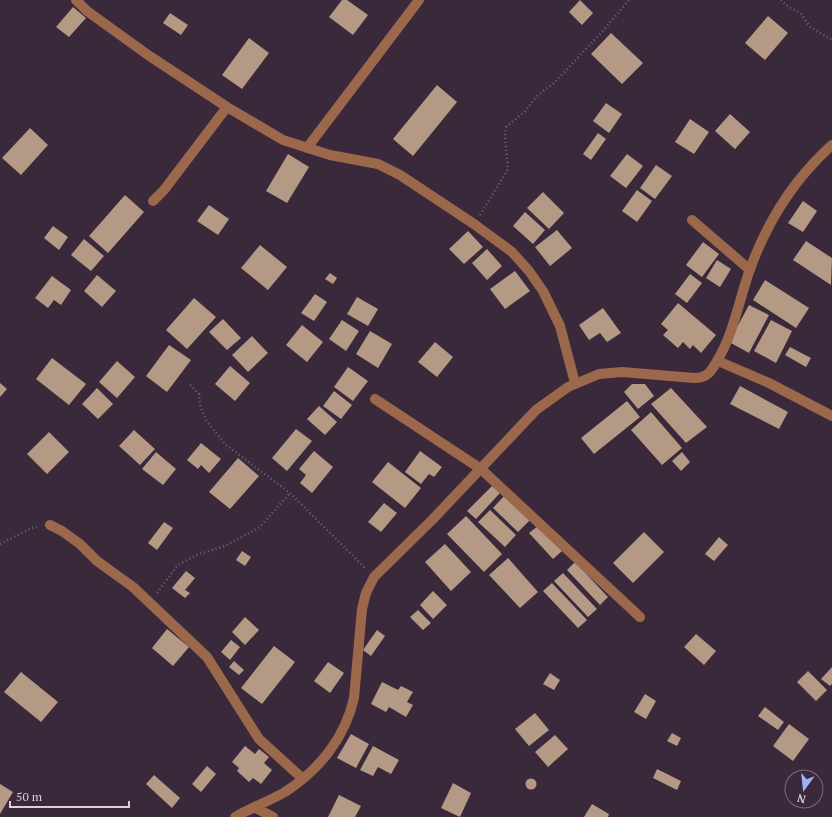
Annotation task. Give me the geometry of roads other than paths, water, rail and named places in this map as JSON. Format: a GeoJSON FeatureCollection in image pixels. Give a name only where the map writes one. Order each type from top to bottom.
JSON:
{"type":"FeatureCollection","features":[{"type":"Feature","properties":{"kind":"street"},"geometry":{"type":"LineString","coordinates":[[76,0],[87,11],[143,51],[227,107],[284,140],[351,160],[378,164],[400,175],[474,224],[512,252],[529,271],[543,291],[560,326],[575,383]]}},
{"type":"Feature","properties":{"kind":"street"},"geometry":{"type":"LineString","coordinates":[[307,148],[419,0]]}},
{"type":"Feature","properties":{"kind":"street"},"geometry":{"type":"LineString","coordinates":[[153,201],[164,190],[227,107]]}},
{"type":"Feature","properties":{"kind":"street"},"geometry":{"type":"LineString","coordinates":[[235,817],[284,792],[303,779],[332,748],[343,732],[351,712],[354,698],[362,609],[366,593],[374,577],[433,519],[536,410],[575,383],[599,374],[622,372],[701,378],[709,374],[718,360],[725,344],[750,270],[776,215],[789,192],[832,145]]}},
{"type":"Feature","properties":{"kind":"street"},"geometry":{"type":"LineString","coordinates":[[692,220],[750,270]]}},
{"type":"Feature","properties":{"kind":"street"},"geometry":{"type":"LineString","coordinates":[[718,360],[769,383],[832,416]]}},
{"type":"Feature","properties":{"kind":"street"},"geometry":{"type":"LineString","coordinates":[[375,399],[481,469],[640,617]]}},
{"type":"Feature","properties":{"kind":"street"},"geometry":{"type":"LineString","coordinates":[[50,525],[62,531],[80,544],[97,561],[133,587],[207,657],[259,739],[303,779]]}},
{"type":"Feature","properties":{"kind":"street"},"geometry":{"type":"LineString","coordinates":[[254,807],[273,817]]}}]}
